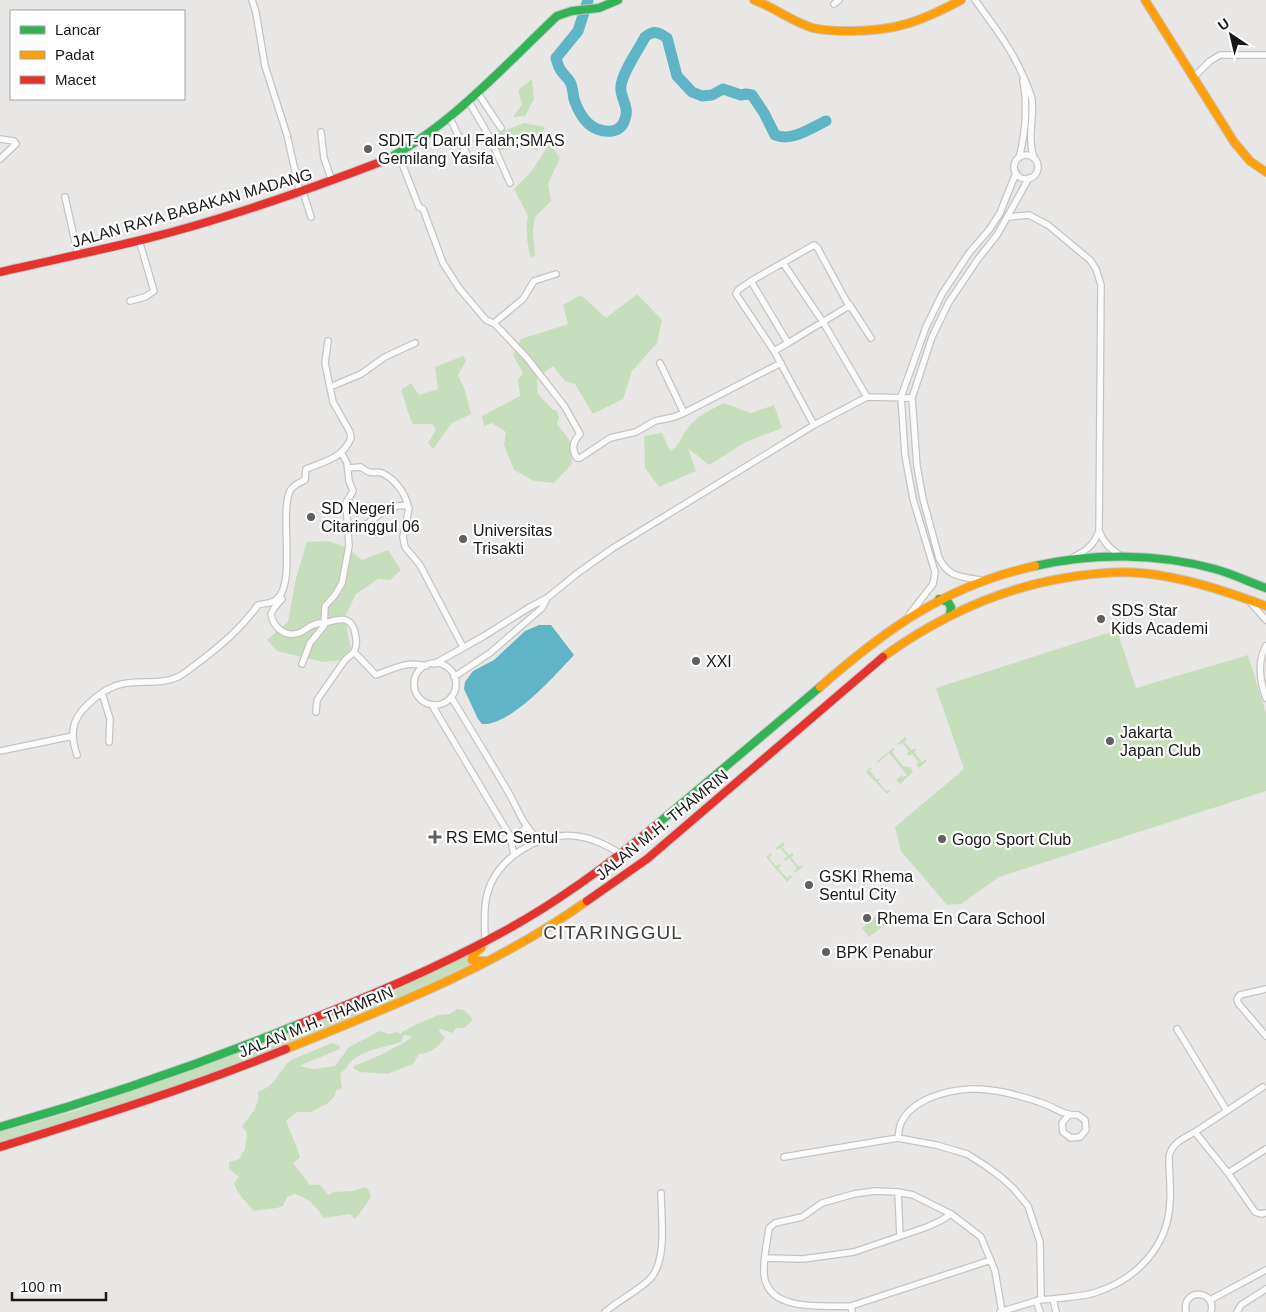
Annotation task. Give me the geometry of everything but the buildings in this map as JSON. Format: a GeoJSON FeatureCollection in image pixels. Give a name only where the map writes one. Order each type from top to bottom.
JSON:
{"type":"FeatureCollection","features":[{"type":"Feature","properties":{"kind":"main road","name":"JALAN RAYA BABAKAN MADANG"},"geometry":{"type":"LineString","coordinates":[[0,272],[139,240],[301,192],[398,153],[422,138],[468,100],[557,16],[573,9],[595,10],[618,0]]}},
{"type":"Feature","properties":{"kind":"main road"},"geometry":{"type":"LineString","coordinates":[[754,0],[812,27],[838,31],[868,32],[906,26],[932,16],[960,0]]}},
{"type":"Feature","properties":{"kind":"main road"},"geometry":{"type":"LineString","coordinates":[[1144,0],[1234,142],[1250,161],[1266,172]]}},
{"type":"Feature","properties":{"kind":"main road","name":"JALAN M.H. THAMRIN"},"geometry":{"type":"LineString","coordinates":[[0,1128],[121,1091],[236,1050],[418,974],[486,941],[555,900],[621,854],[662,822],[874,642],[906,618],[957,590],[1037,564],[1073,558],[1168,560],[1208,567],[1266,588]]}},
{"type":"Feature","properties":{"kind":"main road"},"geometry":{"type":"LineString","coordinates":[[1140,572],[1141,558]]}},
{"type":"Feature","properties":{"kind":"main road","name":"JALAN M.H. THAMRIN"},"geometry":{"type":"LineString","coordinates":[[0,1147],[90,1119],[240,1068],[433,989],[496,956],[572,913],[647,859],[883,657],[923,628],[965,606],[1012,590],[1070,576],[1108,572],[1140,572],[1182,580],[1266,606]]}},
{"type":"Feature","properties":{"kind":"main road"},"geometry":{"type":"LineString","coordinates":[[957,590],[957,597],[960,603],[965,606]]}},
{"type":"Feature","properties":{"kind":"main road"},"geometry":{"type":"LineString","coordinates":[[939,599],[948,602],[951,607],[950,614]]}},
{"type":"Feature","properties":{"kind":"main road"},"geometry":{"type":"LineString","coordinates":[[496,956],[477,962],[472,960],[473,954],[494,941],[502,932]]}},
{"type":"Feature","properties":{"kind":"street"},"geometry":{"type":"LineString","coordinates":[[252,0],[265,66],[287,135],[301,192],[311,217]]}},
{"type":"Feature","properties":{"kind":"street"},"geometry":{"type":"LineString","coordinates":[[975,0],[1006,42],[1020,68],[1032,98],[1033,119],[1030,140],[1031,149],[1038,164],[1037,171],[1029,178],[1009,217],[948,302],[932,337],[912,398],[916,453],[923,499],[938,558],[943,566],[958,577],[983,580]]}},
{"type":"Feature","properties":{"kind":"street"},"geometry":{"type":"LineString","coordinates":[[1194,77],[1210,61],[1220,55],[1266,55]]}},
{"type":"Feature","properties":{"kind":"street"},"geometry":{"type":"LineString","coordinates":[[1020,68],[1026,113],[1023,142],[1019,158],[1014,166],[1016,173],[1022,178],[1029,178]]}},
{"type":"Feature","properties":{"kind":"street"},"geometry":{"type":"LineString","coordinates":[[477,92],[501,128]]}},
{"type":"Feature","properties":{"kind":"street"},"geometry":{"type":"LineString","coordinates":[[468,100],[490,138],[510,183]]}},
{"type":"Feature","properties":{"kind":"street"},"geometry":{"type":"LineString","coordinates":[[449,116],[471,163]]}},
{"type":"Feature","properties":{"kind":"street"},"geometry":{"type":"LineString","coordinates":[[321,132],[324,158],[332,181]]}},
{"type":"Feature","properties":{"kind":"street"},"geometry":{"type":"LineString","coordinates":[[0,139],[14,140],[16,144],[0,159]]}},
{"type":"Feature","properties":{"kind":"street"},"geometry":{"type":"LineString","coordinates":[[398,153],[418,207],[423,209],[444,263],[466,296],[486,320],[494,324],[527,358],[573,419],[580,434],[574,440],[573,446],[577,458],[580,458],[610,438],[636,432],[655,421],[684,413],[781,363]]}},
{"type":"Feature","properties":{"kind":"street"},"geometry":{"type":"LineString","coordinates":[[1019,158],[1027,155],[1034,158]]}},
{"type":"Feature","properties":{"kind":"street"},"geometry":{"type":"LineString","coordinates":[[906,618],[928,592],[933,584],[935,572],[915,509],[904,455],[901,397],[926,326],[942,294],[969,253],[989,230],[1000,212],[1016,173]]}},
{"type":"Feature","properties":{"kind":"street"},"geometry":{"type":"LineString","coordinates":[[65,197],[78,255]]}},
{"type":"Feature","properties":{"kind":"street"},"geometry":{"type":"LineString","coordinates":[[1009,217],[1029,215],[1048,225],[1090,260],[1100,285],[1099,531],[1096,540],[1088,549],[1073,558]]}},
{"type":"Feature","properties":{"kind":"street"},"geometry":{"type":"LineString","coordinates":[[130,301],[145,297],[154,291],[139,240]]}},
{"type":"Feature","properties":{"kind":"street"},"geometry":{"type":"LineString","coordinates":[[814,425],[774,351],[736,294],[738,290],[812,246],[817,246],[849,304],[871,338]]}},
{"type":"Feature","properties":{"kind":"street"},"geometry":{"type":"LineString","coordinates":[[783,263],[823,322],[867,397]]}},
{"type":"Feature","properties":{"kind":"street"},"geometry":{"type":"LineString","coordinates":[[494,324],[523,299],[534,281],[556,274]]}},
{"type":"Feature","properties":{"kind":"street"},"geometry":{"type":"LineString","coordinates":[[751,282],[788,343]]}},
{"type":"Feature","properties":{"kind":"street"},"geometry":{"type":"LineString","coordinates":[[774,351],[847,308],[849,304]]}},
{"type":"Feature","properties":{"kind":"street"},"geometry":{"type":"LineString","coordinates":[[316,712],[317,700],[345,660],[354,652],[356,635],[351,623],[341,618],[313,625],[295,634],[283,632],[276,627],[271,614],[284,596],[287,562],[287,510],[290,491],[293,486],[305,480],[306,469],[329,461],[341,452],[351,438],[350,432],[333,402],[325,363],[328,341]]}},
{"type":"Feature","properties":{"kind":"street"},"geometry":{"type":"LineString","coordinates":[[330,386],[361,374],[385,357],[415,343]]}},
{"type":"Feature","properties":{"kind":"street"},"geometry":{"type":"LineString","coordinates":[[660,363],[684,413]]}},
{"type":"Feature","properties":{"kind":"street"},"geometry":{"type":"LineString","coordinates":[[354,652],[376,675],[395,667],[414,663],[426,666],[434,664],[547,598],[608,551],[814,425],[867,397],[912,398]]}},
{"type":"Feature","properties":{"kind":"street"},"geometry":{"type":"LineString","coordinates":[[302,664],[310,643],[325,622],[325,606],[336,595],[342,583],[349,546],[346,529],[346,503],[353,491],[349,482],[346,460],[341,452]]}},
{"type":"Feature","properties":{"kind":"street"},"geometry":{"type":"LineString","coordinates":[[904,455],[916,453]]}},
{"type":"Feature","properties":{"kind":"street"},"geometry":{"type":"LineString","coordinates":[[348,468],[360,466],[366,472],[384,474],[404,494],[408,507],[404,537],[405,548],[420,565],[463,647]]}},
{"type":"Feature","properties":{"kind":"street"},"geometry":{"type":"LineString","coordinates":[[346,529],[362,526],[386,510],[402,505],[408,507]]}},
{"type":"Feature","properties":{"kind":"street"},"geometry":{"type":"LineString","coordinates":[[1099,531],[1108,546],[1122,558]]}},
{"type":"Feature","properties":{"kind":"street"},"geometry":{"type":"LineString","coordinates":[[77,755],[73,736],[74,725],[80,712],[102,693],[113,686],[121,684],[164,680],[179,676],[235,633],[251,616],[258,605],[277,599],[284,585]]}},
{"type":"Feature","properties":{"kind":"street"},"geometry":{"type":"LineString","coordinates":[[454,677],[490,653],[542,608],[547,598]]}},
{"type":"Feature","properties":{"kind":"street"},"geometry":{"type":"LineString","coordinates":[[1248,599],[1262,613],[1266,620]]}},
{"type":"Feature","properties":{"kind":"street"},"geometry":{"type":"LineString","coordinates":[[1266,646],[1260,663],[1261,679],[1266,698]]}},
{"type":"Feature","properties":{"kind":"street"},"geometry":{"type":"LineString","coordinates":[[432,705],[441,704],[451,697],[455,689],[454,677],[446,667],[434,664]]}},
{"type":"Feature","properties":{"kind":"street"},"geometry":{"type":"LineString","coordinates":[[426,666],[417,676],[415,688],[421,699],[432,705],[510,836],[514,855]]}},
{"type":"Feature","properties":{"kind":"street"},"geometry":{"type":"LineString","coordinates":[[102,693],[110,719],[109,742]]}},
{"type":"Feature","properties":{"kind":"street"},"geometry":{"type":"LineString","coordinates":[[451,697],[508,792],[527,828],[541,841]]}},
{"type":"Feature","properties":{"kind":"street"},"geometry":{"type":"LineString","coordinates":[[0,751],[73,736]]}},
{"type":"Feature","properties":{"kind":"street"},"geometry":{"type":"LineString","coordinates":[[510,836],[518,834],[527,828]]}},
{"type":"Feature","properties":{"kind":"street"},"geometry":{"type":"LineString","coordinates":[[486,941],[484,916],[490,886],[502,867],[514,855],[531,844],[554,837],[574,836],[600,841],[621,854]]}},
{"type":"Feature","properties":{"kind":"street"},"geometry":{"type":"LineString","coordinates":[[1266,997],[1263,990],[1240,996],[1237,999],[1238,1003],[1266,1036]]}},
{"type":"Feature","properties":{"kind":"street"},"geometry":{"type":"LineString","coordinates":[[1177,1029],[1227,1111]]}},
{"type":"Feature","properties":{"kind":"street"},"geometry":{"type":"LineString","coordinates":[[991,1260],[852,1309],[788,1306],[779,1301],[766,1286],[764,1276],[769,1228],[771,1225],[802,1217],[822,1203],[837,1198],[875,1191],[913,1195],[951,1214],[981,1236],[991,1260],[995,1271],[1001,1312],[1039,1300],[1093,1293],[1109,1287],[1142,1265],[1152,1254],[1163,1236],[1170,1202],[1170,1151],[1177,1143],[1263,1087]]}},
{"type":"Feature","properties":{"kind":"street"},"geometry":{"type":"LineString","coordinates":[[898,1138],[901,1123],[915,1105],[926,1098],[970,1089],[994,1091],[1024,1097],[1041,1102],[1068,1116],[1078,1114],[1085,1120],[1086,1130],[1080,1137],[1071,1138],[1063,1132],[1062,1123],[1068,1116]]}},
{"type":"Feature","properties":{"kind":"street"},"geometry":{"type":"LineString","coordinates":[[1195,1132],[1228,1173],[1255,1212],[1266,1213]]}},
{"type":"Feature","properties":{"kind":"street"},"geometry":{"type":"LineString","coordinates":[[784,1158],[898,1138],[936,1145],[967,1154],[986,1166],[1014,1189],[1028,1206],[1040,1242],[1040,1312]]}},
{"type":"Feature","properties":{"kind":"street"},"geometry":{"type":"LineString","coordinates":[[1228,1173],[1266,1148]]}},
{"type":"Feature","properties":{"kind":"street"},"geometry":{"type":"LineString","coordinates":[[898,1192],[900,1236]]}},
{"type":"Feature","properties":{"kind":"street"},"geometry":{"type":"LineString","coordinates":[[605,1312],[647,1282],[657,1269],[661,1255],[661,1193]]}},
{"type":"Feature","properties":{"kind":"street"},"geometry":{"type":"LineString","coordinates":[[766,1258],[803,1259],[854,1252],[942,1220],[951,1214]]}},
{"type":"Feature","properties":{"kind":"street"},"geometry":{"type":"LineString","coordinates":[[1210,1300],[1266,1270]]}},
{"type":"Feature","properties":{"kind":"street"},"geometry":{"type":"LineString","coordinates":[[1237,1312],[1241,1305],[1266,1289]]}},
{"type":"Feature","properties":{"kind":"street"},"geometry":{"type":"LineString","coordinates":[[1186,1312],[1186,1302],[1195,1294],[1206,1296],[1210,1300],[1211,1312]]}},
{"type":"Feature","properties":{"kind":"street"},"geometry":{"type":"LineString","coordinates":[[1053,1299],[1056,1312]]}},
{"type":"Feature","properties":{"kind":"green space"},"geometry":{"type":"Polygon","coordinates":[[[532,79],[534,99],[525,116],[513,117],[522,104],[518,90],[532,79]]]}},
{"type":"Feature","properties":{"kind":"green space"},"geometry":{"type":"Polygon","coordinates":[[[524,123],[545,127],[538,143],[538,151],[523,143],[500,151],[493,139],[498,133],[524,123]]]}},
{"type":"Feature","properties":{"kind":"green space"},"geometry":{"type":"Polygon","coordinates":[[[550,143],[560,158],[548,184],[551,201],[535,217],[533,230],[535,256],[531,258],[527,237],[528,216],[514,189],[531,172],[550,143]]]}},
{"type":"Feature","properties":{"kind":"green space"},"geometry":{"type":"Polygon","coordinates":[[[637,294],[662,320],[657,343],[632,371],[623,399],[593,414],[575,384],[565,381],[553,366],[537,378],[538,394],[552,409],[557,411],[559,417],[557,424],[571,442],[572,464],[554,483],[534,481],[514,470],[504,445],[506,432],[492,423],[484,426],[482,416],[520,396],[518,379],[523,373],[513,355],[521,339],[568,324],[563,305],[581,295],[606,318],[637,294]]]}},
{"type":"Feature","properties":{"kind":"green space"},"geometry":{"type":"Polygon","coordinates":[[[463,356],[466,361],[458,375],[465,390],[471,414],[452,423],[433,449],[428,443],[436,430],[432,424],[413,424],[401,390],[411,383],[419,395],[438,389],[435,367],[463,356]]]}},
{"type":"Feature","properties":{"kind":"green space"},"geometry":{"type":"Polygon","coordinates":[[[724,403],[751,413],[774,405],[782,428],[746,442],[709,465],[688,448],[696,471],[659,487],[645,468],[644,436],[662,433],[670,451],[674,449],[695,420],[724,403]]]}},
{"type":"Feature","properties":{"kind":"green space"},"geometry":{"type":"Polygon","coordinates":[[[328,541],[346,547],[362,560],[388,550],[401,570],[390,580],[378,579],[356,594],[345,617],[351,650],[344,660],[323,662],[277,651],[267,640],[288,622],[296,578],[307,542],[328,541]]]}},
{"type":"Feature","properties":{"kind":"green space","name":"Jakarta Japan Club"},"geometry":{"type":"Polygon","coordinates":[[[1117,630],[1136,688],[1248,655],[1266,713],[1266,791],[999,877],[961,904],[947,905],[901,851],[895,827],[964,769],[936,688],[1117,630]]]}},
{"type":"Feature","properties":{"kind":"green space"},"geometry":{"type":"Polygon","coordinates":[[[905,737],[907,739],[904,742],[912,750],[915,748],[914,752],[922,762],[925,759],[927,761],[919,768],[916,765],[919,762],[912,754],[909,756],[907,754],[909,751],[902,743],[899,745],[898,743],[905,737]]]}},
{"type":"Feature","properties":{"kind":"green space"},"geometry":{"type":"Polygon","coordinates":[[[893,748],[895,749],[892,752],[903,766],[910,767],[913,772],[900,784],[896,780],[902,775],[903,777],[907,775],[889,753],[878,763],[876,762],[893,748]]]}},
{"type":"Feature","properties":{"kind":"green space"},"geometry":{"type":"Polygon","coordinates":[[[871,767],[870,771],[876,779],[881,779],[878,781],[886,791],[891,791],[887,794],[866,772],[871,767]]]}},
{"type":"Feature","properties":{"kind":"green space"},"geometry":{"type":"Polygon","coordinates":[[[783,842],[785,845],[782,847],[789,855],[792,853],[794,855],[791,857],[799,867],[804,866],[795,873],[794,871],[797,868],[789,858],[786,861],[784,859],[787,856],[780,848],[777,850],[776,848],[783,842]]]}},
{"type":"Feature","properties":{"kind":"green space"},"geometry":{"type":"Polygon","coordinates":[[[771,853],[772,855],[769,858],[776,866],[780,864],[778,868],[787,878],[790,875],[792,877],[787,882],[766,857],[771,853]]]}},
{"type":"Feature","properties":{"kind":"green space"},"geometry":{"type":"Polygon","coordinates":[[[878,914],[886,924],[869,937],[862,928],[878,914]]]}},
{"type":"Feature","properties":{"kind":"green space"},"geometry":{"type":"Polygon","coordinates":[[[467,955],[468,962],[473,964],[411,995],[191,1081],[115,1108],[0,1144],[0,1132],[75,1111],[237,1053],[467,955]]]}},
{"type":"Feature","properties":{"kind":"green space"},"geometry":{"type":"Polygon","coordinates":[[[457,1009],[464,1010],[473,1019],[465,1028],[456,1028],[453,1033],[440,1029],[439,1031],[445,1038],[432,1051],[419,1054],[413,1064],[387,1074],[360,1072],[353,1068],[355,1065],[384,1053],[412,1037],[404,1035],[401,1042],[371,1051],[352,1061],[340,1073],[342,1088],[336,1091],[335,1096],[328,1103],[311,1112],[297,1112],[286,1121],[300,1158],[293,1163],[310,1185],[320,1185],[329,1195],[333,1192],[353,1191],[366,1187],[371,1197],[358,1216],[354,1219],[350,1214],[323,1218],[312,1203],[295,1194],[287,1197],[283,1206],[254,1211],[236,1187],[234,1183],[239,1177],[229,1169],[229,1162],[239,1159],[245,1149],[247,1133],[242,1126],[256,1106],[258,1092],[269,1086],[291,1060],[332,1043],[340,1046],[340,1049],[299,1066],[314,1069],[335,1066],[349,1047],[380,1031],[389,1034],[397,1032],[401,1034],[417,1024],[439,1015],[450,1014],[457,1009]]]}},
{"type":"Feature","properties":{"kind":"water"},"geometry":{"type":"Polygon","coordinates":[[[539,625],[551,625],[574,655],[532,698],[519,708],[506,717],[482,724],[464,689],[465,682],[473,671],[494,660],[525,631],[539,625]]]}},
{"type":"Feature","properties":{"kind":"waterway"},"geometry":{"type":"LineString","coordinates":[[588,0],[578,31],[556,58],[560,69],[570,82],[574,99],[583,118],[592,126],[605,131],[612,131],[619,129],[623,124],[626,110],[621,90],[622,81],[627,68],[645,37],[651,33],[658,33],[667,38],[677,76],[692,92],[702,96],[712,95],[723,89],[741,95],[752,95],[775,135],[788,137],[826,121]]}},
{"type":"Feature","properties":{"kind":"traffic: fast"},"geometry":{"type":"LineString","coordinates":[[383,161],[431,131],[453,114],[557,16],[572,11],[599,8],[618,0]]}},
{"type":"Feature","properties":{"kind":"traffic: fast"},"geometry":{"type":"LineString","coordinates":[[1035,566],[1103,557],[1171,560],[1215,569],[1266,588]]}},
{"type":"Feature","properties":{"kind":"traffic: fast"},"geometry":{"type":"LineString","coordinates":[[939,599],[948,602],[951,607],[950,614]]}},
{"type":"Feature","properties":{"kind":"traffic: fast"},"geometry":{"type":"LineString","coordinates":[[655,826],[820,687]]}},
{"type":"Feature","properties":{"kind":"traffic: fast"},"geometry":{"type":"LineString","coordinates":[[0,1127],[151,1080],[299,1024]]}},
{"type":"Feature","properties":{"kind":"traffic: slow"},"geometry":{"type":"LineString","coordinates":[[754,0],[813,28],[851,31],[895,27],[934,14],[961,0]]}},
{"type":"Feature","properties":{"kind":"traffic: slow"},"geometry":{"type":"LineString","coordinates":[[1145,0],[1234,142],[1250,161],[1266,172]]}},
{"type":"Feature","properties":{"kind":"traffic: slow"},"geometry":{"type":"LineString","coordinates":[[820,687],[869,646],[919,612],[946,597],[974,585],[1003,574],[1035,566]]}},
{"type":"Feature","properties":{"kind":"traffic: slow"},"geometry":{"type":"LineString","coordinates":[[883,657],[928,628],[974,604],[1024,587],[1085,575],[1125,572],[1157,575],[1204,585],[1266,606]]}},
{"type":"Feature","properties":{"kind":"traffic: slow"},"geometry":{"type":"LineString","coordinates":[[286,1049],[403,1001],[479,966],[552,925],[587,901]]}},
{"type":"Feature","properties":{"kind":"traffic: slow"},"geometry":{"type":"LineString","coordinates":[[481,948],[473,954],[472,960],[485,961]]}},
{"type":"Feature","properties":{"kind":"traffic: jam"},"geometry":{"type":"LineString","coordinates":[[0,272],[205,223],[295,194],[383,161]]}},
{"type":"Feature","properties":{"kind":"traffic: jam"},"geometry":{"type":"LineString","coordinates":[[587,901],[647,859],[883,657]]}},
{"type":"Feature","properties":{"kind":"traffic: jam"},"geometry":{"type":"LineString","coordinates":[[299,1024],[400,982],[499,934],[580,884],[655,826]]}},
{"type":"Feature","properties":{"kind":"traffic: jam"},"geometry":{"type":"LineString","coordinates":[[0,1147],[180,1089],[286,1049]]}},
{"type":"Feature","properties":{"kind":"place","name":"SDIT-q Darul Falah;SMAS Gemilang Yasifa"},"geometry":{"type":"Point","coordinates":[368,149]}},
{"type":"Feature","properties":{"kind":"place","name":"SD Negeri Citaringgul 06"},"geometry":{"type":"Point","coordinates":[311,517]}},
{"type":"Feature","properties":{"kind":"place","name":"Universitas Trisakti"},"geometry":{"type":"Point","coordinates":[463,539]}},
{"type":"Feature","properties":{"kind":"place","name":"SDS Star Kids Academi"},"geometry":{"type":"Point","coordinates":[1101,619]}},
{"type":"Feature","properties":{"kind":"place","name":"XXI"},"geometry":{"type":"Point","coordinates":[696,661]}},
{"type":"Feature","properties":{"kind":"place","name":"Jakarta Japan Club"},"geometry":{"type":"Point","coordinates":[1110,741]}},
{"type":"Feature","properties":{"kind":"place","name":"RS EMC Sentul"},"geometry":{"type":"Point","coordinates":[435,837]}},
{"type":"Feature","properties":{"kind":"place","name":"Gogo Sport Club"},"geometry":{"type":"Point","coordinates":[942,839]}},
{"type":"Feature","properties":{"kind":"place","name":"GSKI Rhema Sentul City"},"geometry":{"type":"Point","coordinates":[809,885]}},
{"type":"Feature","properties":{"kind":"place","name":"Rhema En Cara School"},"geometry":{"type":"Point","coordinates":[867,918]}},
{"type":"Feature","properties":{"kind":"place","name":"BPK Penabur"},"geometry":{"type":"Point","coordinates":[826,952]}},
{"type":"Feature","properties":{"kind":"district","name":"CITARINGGUL"},"geometry":{"type":"Point","coordinates":[613,932]}}]}
